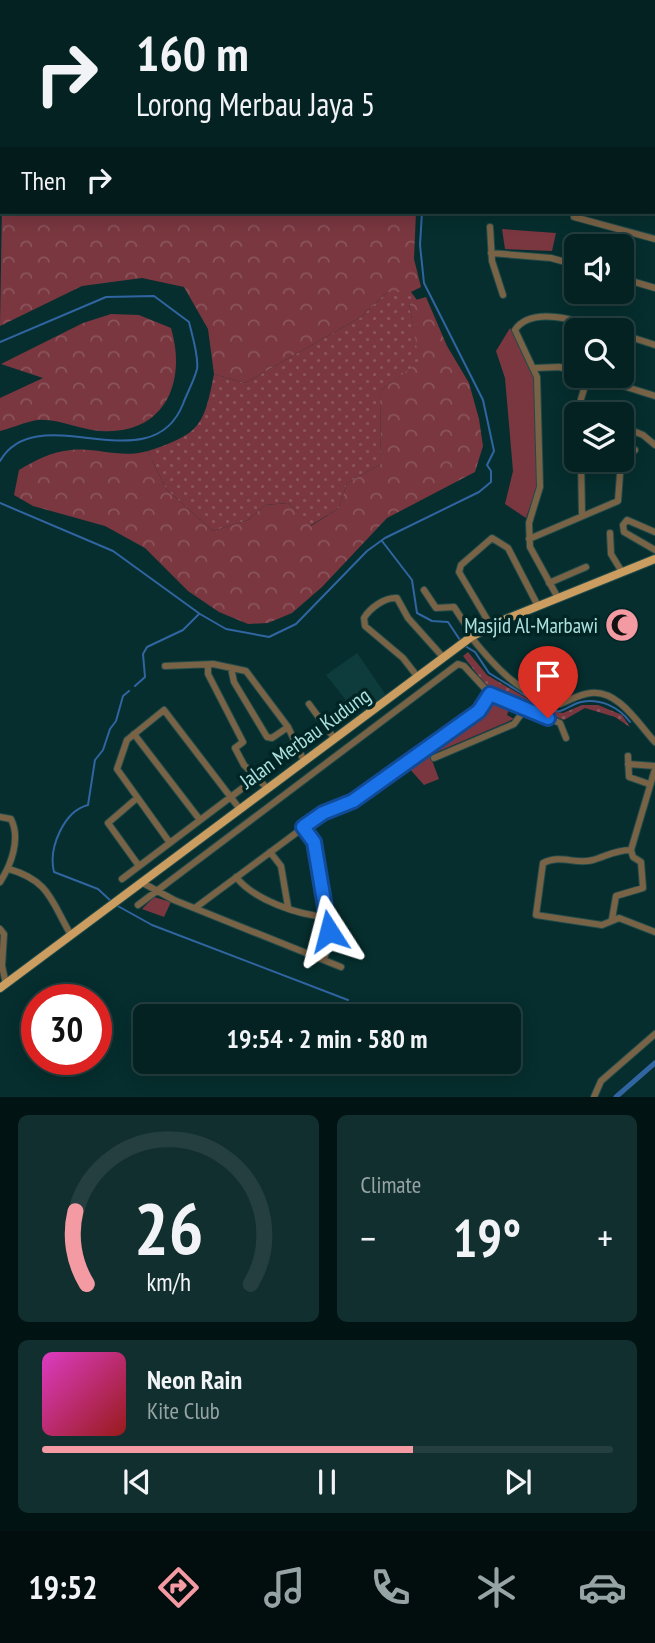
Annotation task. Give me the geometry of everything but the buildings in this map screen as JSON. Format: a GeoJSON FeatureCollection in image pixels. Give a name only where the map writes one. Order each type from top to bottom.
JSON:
{"type":"FeatureCollection","features":[{"type":"Feature","properties":{"kind":"main road","name":"Jalan Merbau Kudung"},"geometry":{"type":"LineString","coordinates":[[3,986],[442,656],[491,626],[655,559]]}},
{"type":"Feature","properties":{"kind":"street"},"geometry":{"type":"LineString","coordinates":[[574,217],[655,239]]}},
{"type":"Feature","properties":{"kind":"street"},"geometry":{"type":"LineString","coordinates":[[490,227],[491,253],[503,295]]}},
{"type":"Feature","properties":{"kind":"street"},"geometry":{"type":"LineString","coordinates":[[491,253],[564,262]]}},
{"type":"Feature","properties":{"kind":"street"},"geometry":{"type":"LineString","coordinates":[[634,282],[655,288]]}},
{"type":"Feature","properties":{"kind":"street"},"geometry":{"type":"LineString","coordinates":[[558,598],[534,558],[529,539],[529,523],[540,487],[535,368],[515,330],[524,322],[564,318]]}},
{"type":"Feature","properties":{"kind":"street"},"geometry":{"type":"LineString","coordinates":[[634,338],[655,345]]}},
{"type":"Feature","properties":{"kind":"street"},"geometry":{"type":"LineString","coordinates":[[535,368],[564,368]]}},
{"type":"Feature","properties":{"kind":"street"},"geometry":{"type":"LineString","coordinates":[[629,388],[655,396]]}},
{"type":"Feature","properties":{"kind":"street"},"geometry":{"type":"LineString","coordinates":[[634,431],[655,445]]}},
{"type":"Feature","properties":{"kind":"street"},"geometry":{"type":"LineString","coordinates":[[581,472],[582,515]]}},
{"type":"Feature","properties":{"kind":"street"},"geometry":{"type":"LineString","coordinates":[[529,539],[618,500],[620,472]]}},
{"type":"Feature","properties":{"kind":"street"},"geometry":{"type":"LineString","coordinates":[[655,532],[634,520],[627,520],[623,525],[624,532],[655,550]]}},
{"type":"Feature","properties":{"kind":"street"},"geometry":{"type":"LineString","coordinates":[[610,533],[611,554],[622,572]]}},
{"type":"Feature","properties":{"kind":"street"},"geometry":{"type":"LineString","coordinates":[[491,626],[459,572],[461,565],[492,538],[508,548],[538,606]]}},
{"type":"Feature","properties":{"kind":"street"},"geometry":{"type":"LineString","coordinates":[[655,542],[655,550]]}},
{"type":"Feature","properties":{"kind":"street"},"geometry":{"type":"LineString","coordinates":[[549,583],[586,567]]}},
{"type":"Feature","properties":{"kind":"street"},"geometry":{"type":"LineString","coordinates":[[424,590],[436,607],[454,607],[472,637],[502,673],[524,689],[560,704],[591,693],[599,693],[625,707],[655,742]]}},
{"type":"Feature","properties":{"kind":"street"},"geometry":{"type":"LineString","coordinates":[[417,676],[403,658],[365,626],[364,618],[372,609],[387,599],[397,598],[408,618],[442,656]]}},
{"type":"Feature","properties":{"kind":"street"},"geometry":{"type":"LineString","coordinates":[[138,905],[458,664],[464,666],[490,694],[560,723],[566,738]]}},
{"type":"Feature","properties":{"kind":"street"},"geometry":{"type":"LineString","coordinates":[[208,665],[208,674],[243,742],[235,749],[237,755],[267,788]]}},
{"type":"Feature","properties":{"kind":"street"},"geometry":{"type":"LineString","coordinates":[[165,666],[208,665],[249,673],[288,727],[304,761]]}},
{"type":"Feature","properties":{"kind":"street"},"geometry":{"type":"LineString","coordinates":[[231,668],[234,682],[267,737],[272,738],[288,727]]}},
{"type":"Feature","properties":{"kind":"street"},"geometry":{"type":"LineString","coordinates":[[195,908],[323,813],[353,801],[479,711],[490,694]]}},
{"type":"Feature","properties":{"kind":"street"},"geometry":{"type":"LineString","coordinates":[[382,703],[391,715]]}},
{"type":"Feature","properties":{"kind":"street"},"geometry":{"type":"LineString","coordinates":[[309,704],[334,738]]}},
{"type":"Feature","properties":{"kind":"street"},"geometry":{"type":"LineString","coordinates":[[434,758],[514,724],[525,709]]}},
{"type":"Feature","properties":{"kind":"street"},"geometry":{"type":"LineString","coordinates":[[170,843],[117,771],[125,743],[164,710],[239,808]]}},
{"type":"Feature","properties":{"kind":"street"},"geometry":{"type":"LineString","coordinates":[[134,734],[200,820]]}},
{"type":"Feature","properties":{"kind":"street"},"geometry":{"type":"LineString","coordinates":[[628,756],[631,779],[649,784]]}},
{"type":"Feature","properties":{"kind":"street"},"geometry":{"type":"LineString","coordinates":[[612,919],[616,896],[643,888],[641,862],[633,857],[631,850],[655,768],[628,764]]}},
{"type":"Feature","properties":{"kind":"street"},"geometry":{"type":"LineString","coordinates":[[122,879],[244,787]]}},
{"type":"Feature","properties":{"kind":"street"},"geometry":{"type":"LineString","coordinates":[[137,798],[108,823],[139,866]]}},
{"type":"Feature","properties":{"kind":"street"},"geometry":{"type":"LineString","coordinates":[[0,817],[11,819],[13,844],[9,869],[0,882]]}},
{"type":"Feature","properties":{"kind":"street"},"geometry":{"type":"LineString","coordinates":[[303,827],[314,842],[327,917],[329,942],[324,960]]}},
{"type":"Feature","properties":{"kind":"street"},"geometry":{"type":"LineString","coordinates":[[631,850],[613,851],[592,860],[561,858],[543,863],[536,915],[598,925],[612,919],[655,932]]}},
{"type":"Feature","properties":{"kind":"street"},"geometry":{"type":"LineString","coordinates":[[270,852],[281,866],[288,907]]}},
{"type":"Feature","properties":{"kind":"street"},"geometry":{"type":"LineString","coordinates":[[9,869],[30,876],[44,886],[71,935]]}},
{"type":"Feature","properties":{"kind":"street"},"geometry":{"type":"LineString","coordinates":[[236,877],[248,891],[288,907],[327,917]]}},
{"type":"Feature","properties":{"kind":"street"},"geometry":{"type":"LineString","coordinates":[[141,882],[195,908],[341,967]]}},
{"type":"Feature","properties":{"kind":"street"},"geometry":{"type":"LineString","coordinates":[[0,929],[4,934],[3,986]]}},
{"type":"Feature","properties":{"kind":"street"},"geometry":{"type":"LineString","coordinates":[[594,1097],[601,1081],[655,1034]]}},
{"type":"Feature","properties":{"kind":"shaded area"},"geometry":{"type":"Polygon","coordinates":[[[357,653],[386,695],[357,714],[326,675],[357,653]]]}},
{"type":"Feature","properties":{"kind":"green space"},"geometry":{"type":"Polygon","coordinates":[[[2,214],[416,214],[414,259],[421,287],[411,292],[387,292],[361,317],[245,383],[214,374],[208,329],[184,287],[142,278],[82,286],[0,326],[2,214]]]}},
{"type":"Feature","properties":{"kind":"green space"},"geometry":{"type":"Polygon","coordinates":[[[502,229],[556,233],[552,251],[505,249],[502,229]]]}},
{"type":"Feature","properties":{"kind":"green space"},"geometry":{"type":"Polygon","coordinates":[[[387,292],[411,292],[417,300],[409,303],[420,362],[380,391],[381,464],[347,483],[339,508],[310,526],[288,503],[265,505],[248,520],[213,531],[166,489],[148,451],[179,439],[197,426],[207,406],[214,374],[245,383],[361,317],[387,292]]]}},
{"type":"Feature","properties":{"kind":"green space"},"geometry":{"type":"Polygon","coordinates":[[[426,297],[447,346],[469,383],[483,446],[475,472],[387,518],[322,587],[292,613],[268,623],[248,624],[219,612],[188,591],[145,548],[105,526],[33,506],[14,495],[19,470],[50,455],[81,450],[128,454],[148,451],[166,489],[213,531],[248,520],[265,505],[288,503],[311,526],[339,508],[347,483],[381,464],[380,391],[419,362],[409,302],[426,297]]]}},
{"type":"Feature","properties":{"kind":"green space"},"geometry":{"type":"Polygon","coordinates":[[[111,314],[139,315],[171,328],[176,367],[173,385],[166,401],[155,414],[141,424],[123,430],[93,430],[45,420],[32,421],[0,431],[0,398],[43,378],[1,364],[83,323],[111,314]]]}},
{"type":"Feature","properties":{"kind":"green space"},"geometry":{"type":"Polygon","coordinates":[[[510,328],[534,372],[537,487],[526,518],[505,504],[513,471],[505,378],[496,351],[510,328]]]}},
{"type":"Feature","properties":{"kind":"green space"},"geometry":{"type":"Polygon","coordinates":[[[468,652],[487,675],[547,710],[563,713],[582,705],[598,705],[622,715],[630,727],[615,717],[585,708],[564,720],[489,689],[463,656],[468,652]]]}},
{"type":"Feature","properties":{"kind":"green space"},"geometry":{"type":"Polygon","coordinates":[[[497,700],[510,706],[507,715],[514,719],[430,755],[439,779],[424,785],[408,767],[497,700]]]}},
{"type":"Feature","properties":{"kind":"green space"},"geometry":{"type":"Polygon","coordinates":[[[154,897],[171,902],[164,917],[142,909],[154,897]]]}},
{"type":"Feature","properties":{"kind":"waterway"},"geometry":{"type":"LineString","coordinates":[[0,503],[113,551],[200,614],[226,629],[269,637],[296,624],[367,551],[385,538],[479,492],[491,482],[491,471],[487,465],[494,451],[483,400],[424,283],[420,245],[422,214]]}},
{"type":"Feature","properties":{"kind":"waterway"},"geometry":{"type":"LineString","coordinates":[[0,342],[106,297],[154,296],[189,322],[197,364],[183,404],[167,427],[146,438],[121,440],[40,436],[17,443],[0,461]]}},
{"type":"Feature","properties":{"kind":"waterway"},"geometry":{"type":"LineString","coordinates":[[382,541],[412,580],[417,613],[432,621],[448,622],[460,640]]}},
{"type":"Feature","properties":{"kind":"waterway"},"geometry":{"type":"LineString","coordinates":[[135,686],[145,677],[143,654],[147,647],[183,630],[199,614]]}},
{"type":"Feature","properties":{"kind":"waterway"},"geometry":{"type":"LineString","coordinates":[[465,646],[475,652],[489,673],[549,710],[558,711],[576,703],[595,701],[615,708],[630,722]]}},
{"type":"Feature","properties":{"kind":"waterway"},"geometry":{"type":"LineString","coordinates":[[112,902],[98,889],[54,872],[53,852],[65,823],[79,809],[88,805],[95,760],[103,750],[110,729],[116,721],[123,696],[129,691]]}},
{"type":"Feature","properties":{"kind":"waterway"},"geometry":{"type":"LineString","coordinates":[[116,905],[152,925],[348,1000]]}},
{"type":"Feature","properties":{"kind":"waterway"},"geometry":{"type":"LineString","coordinates":[[616,1097],[655,1063]]}},
{"type":"Feature","properties":{"kind":"place","name":"Masjid Al-Marbawi"},"geometry":{"type":"Point","coordinates":[622,625]}},
{"type":"Feature","properties":{"kind":"route"},"geometry":{"type":"LineString","coordinates":[[329,931],[314,842],[303,827],[323,813],[353,801],[483,708],[490,694],[548,718]]}}]}
